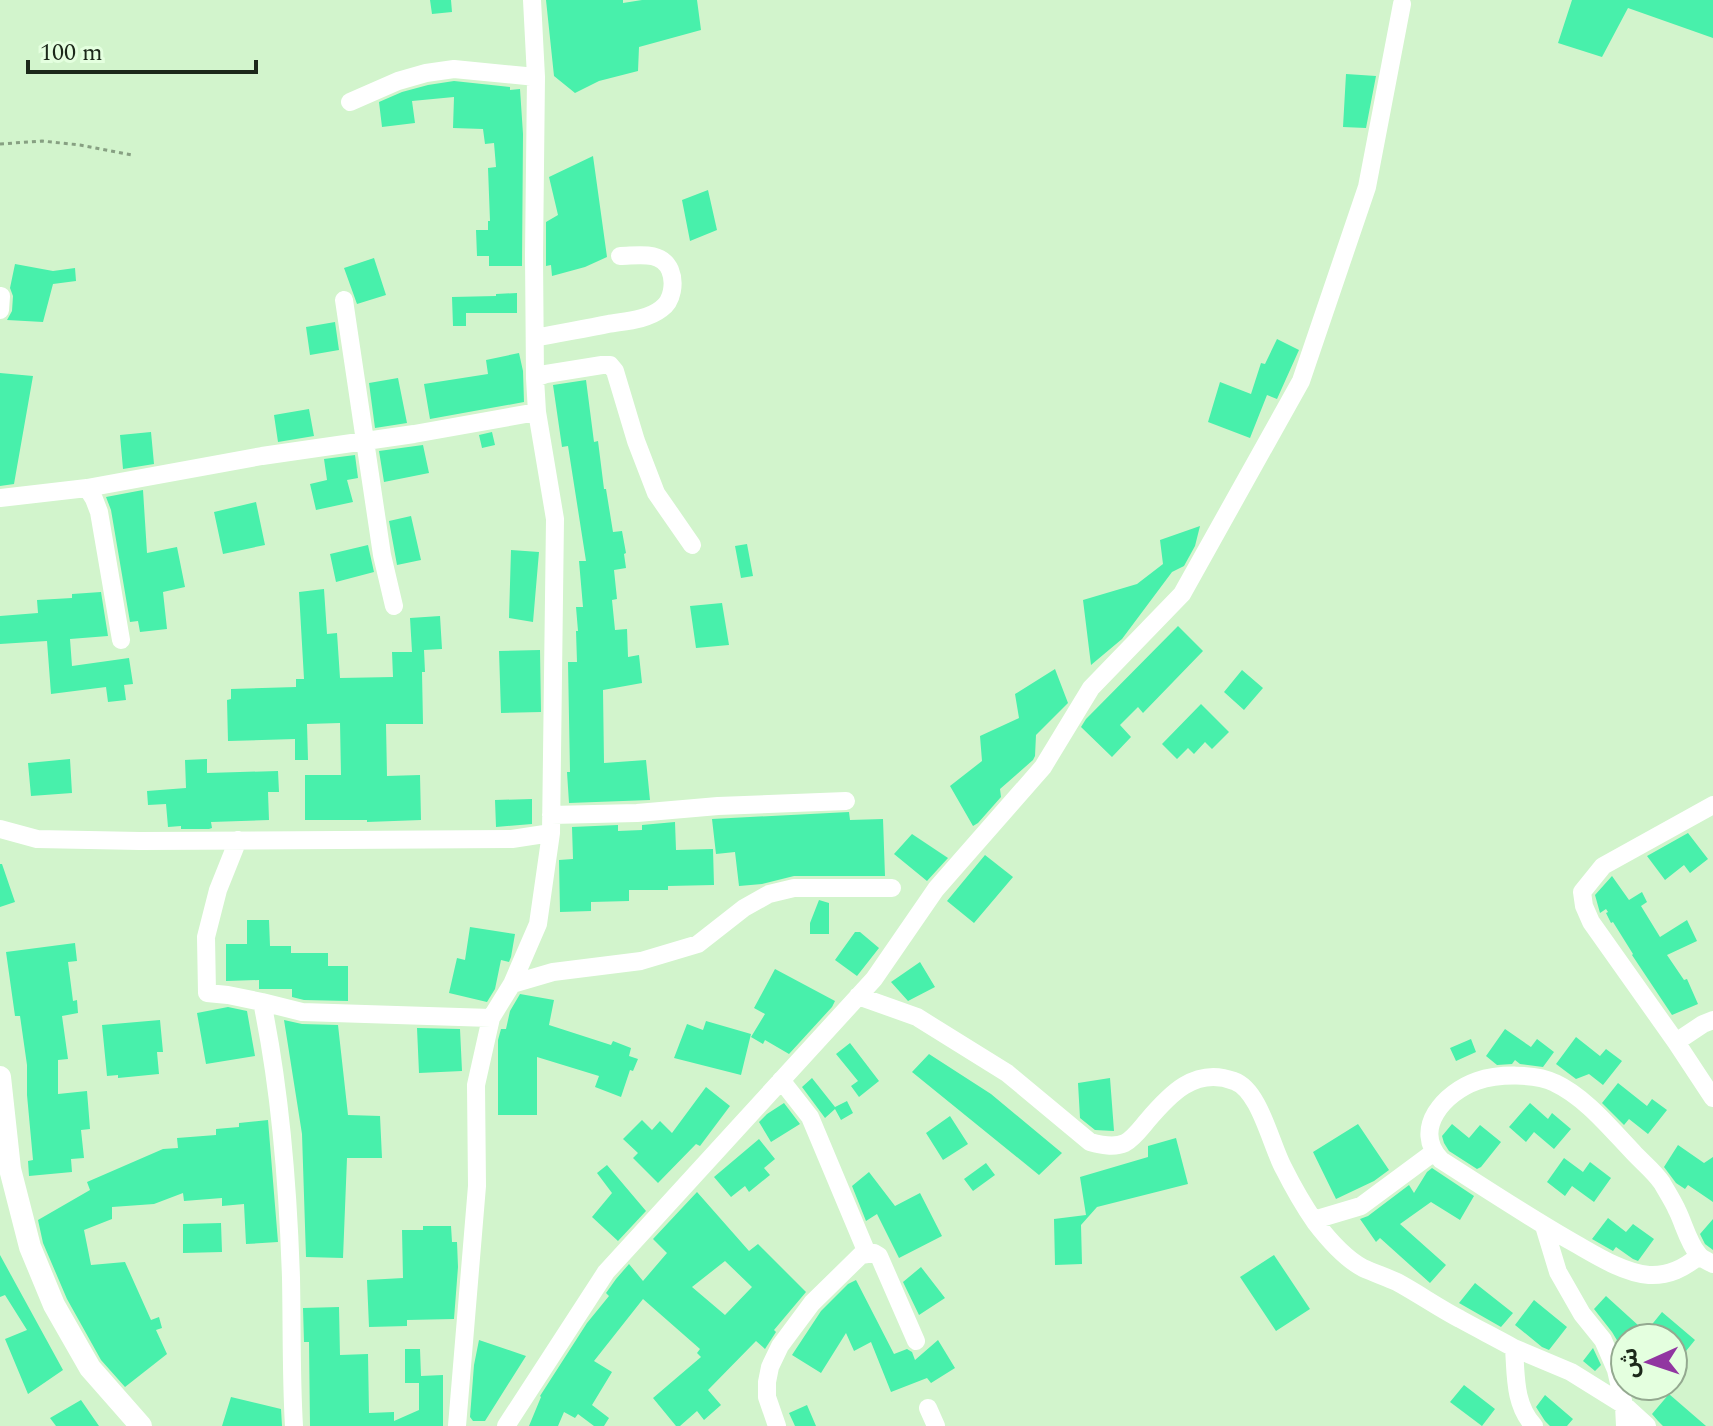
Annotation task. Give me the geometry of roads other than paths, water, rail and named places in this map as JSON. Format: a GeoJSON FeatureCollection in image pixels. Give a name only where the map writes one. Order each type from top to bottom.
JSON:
{"type":"FeatureCollection","features":[{"type":"Feature","properties":{"kind":"street"},"geometry":{"type":"LineString","coordinates":[[457,1426],[477,1186],[476,1085],[491,1018],[512,984],[538,924],[551,824],[555,519],[537,412],[535,378],[536,77],[532,0]]}},
{"type":"Feature","properties":{"kind":"street"},"geometry":{"type":"LineString","coordinates":[[506,1426],[606,1272],[874,979],[936,889],[1043,767],[1091,688],[1182,594],[1301,381],[1367,187],[1404,1]]}},
{"type":"Feature","properties":{"kind":"street"},"geometry":{"type":"LineString","coordinates":[[350,102],[398,81],[454,69],[536,77]]}},
{"type":"Feature","properties":{"kind":"street"},"geometry":{"type":"LineString","coordinates":[[535,338],[633,319],[664,307],[671,297],[673,283],[665,261],[655,256],[620,256]]}},
{"type":"Feature","properties":{"kind":"street"},"geometry":{"type":"LineString","coordinates":[[344,300],[382,555],[394,606]]}},
{"type":"Feature","properties":{"kind":"street"},"geometry":{"type":"LineString","coordinates":[[535,378],[610,365],[615,371],[656,493],[692,545]]}},
{"type":"Feature","properties":{"kind":"street"},"geometry":{"type":"LineString","coordinates":[[0,498],[87,488],[262,456],[537,412]]}},
{"type":"Feature","properties":{"kind":"street"},"geometry":{"type":"LineString","coordinates":[[87,488],[99,512],[121,640]]}},
{"type":"Feature","properties":{"kind":"street"},"geometry":{"type":"LineString","coordinates":[[0,829],[37,839],[512,839],[551,824],[637,813],[846,801]]}},
{"type":"Feature","properties":{"kind":"street"},"geometry":{"type":"LineString","coordinates":[[1710,811],[1603,866],[1582,892],[1591,922],[1713,1098]]}},
{"type":"Feature","properties":{"kind":"street"},"geometry":{"type":"LineString","coordinates":[[238,840],[218,890],[206,937],[207,993],[302,1012],[491,1018]]}},
{"type":"Feature","properties":{"kind":"street"},"geometry":{"type":"LineString","coordinates":[[512,984],[553,972],[641,961],[698,944],[744,908],[769,894],[794,888],[892,888]]}},
{"type":"Feature","properties":{"kind":"street"},"geometry":{"type":"LineString","coordinates":[[858,996],[917,1017],[1007,1073],[1090,1142],[1101,1145],[1126,1142],[1164,1100],[1189,1082],[1208,1078],[1237,1082],[1249,1092],[1258,1108],[1283,1168],[1314,1220],[1334,1244],[1360,1266],[1396,1282],[1514,1348],[1571,1372],[1624,1405],[1647,1426]]}},
{"type":"Feature","properties":{"kind":"street"},"geometry":{"type":"LineString","coordinates":[[262,1002],[277,1081],[284,1165],[291,1275],[294,1426]]}},
{"type":"Feature","properties":{"kind":"street"},"geometry":{"type":"LineString","coordinates":[[1676,1042],[1713,1020]]}},
{"type":"Feature","properties":{"kind":"street"},"geometry":{"type":"LineString","coordinates":[[1518,1075],[1553,1082],[1577,1097],[1660,1180],[1706,1260],[1671,1273],[1649,1275],[1626,1269],[1593,1254],[1544,1226],[1441,1160],[1434,1152],[1429,1140],[1433,1116],[1441,1105],[1473,1082],[1518,1075]]}},
{"type":"Feature","properties":{"kind":"street"},"geometry":{"type":"LineString","coordinates":[[0,1077],[10,1169],[30,1247],[54,1305],[90,1368],[141,1426]]}},
{"type":"Feature","properties":{"kind":"street"},"geometry":{"type":"LineString","coordinates":[[781,1080],[810,1117],[867,1253]]}},
{"type":"Feature","properties":{"kind":"street"},"geometry":{"type":"LineString","coordinates":[[1314,1220],[1361,1206],[1434,1152]]}},
{"type":"Feature","properties":{"kind":"street"},"geometry":{"type":"LineString","coordinates":[[1544,1226],[1558,1272],[1609,1354]]}},
{"type":"Feature","properties":{"kind":"street"},"geometry":{"type":"LineString","coordinates":[[777,1426],[767,1397],[767,1382],[780,1346],[812,1303],[861,1255],[874,1253],[879,1256],[916,1341]]}},
{"type":"Feature","properties":{"kind":"street"},"geometry":{"type":"LineString","coordinates":[[1514,1348],[1518,1400],[1534,1426]]}},
{"type":"Feature","properties":{"kind":"street"},"geometry":{"type":"LineString","coordinates":[[1599,1390],[1609,1378]]}},
{"type":"Feature","properties":{"kind":"street"},"geometry":{"type":"LineString","coordinates":[[1623,1402],[1625,1426]]}},
{"type":"Feature","properties":{"kind":"street"},"geometry":{"type":"LineString","coordinates":[[928,1408],[936,1426]]}}]}
